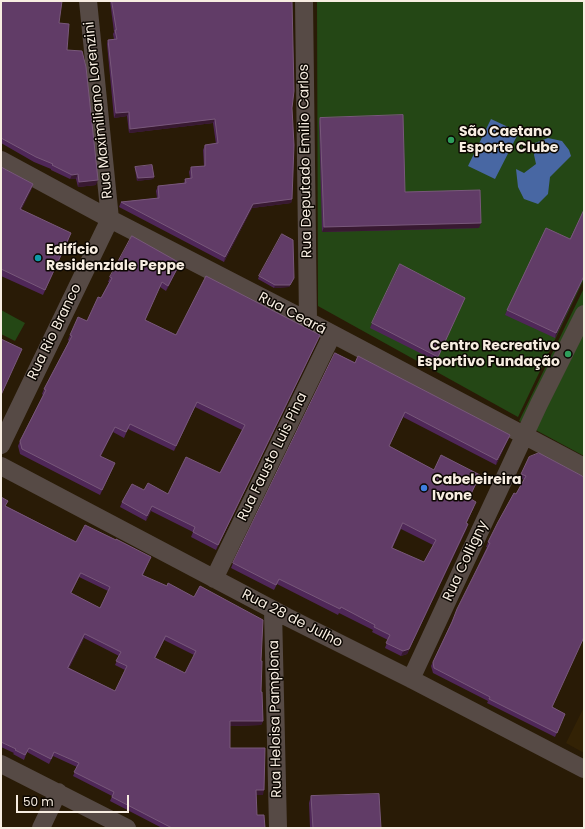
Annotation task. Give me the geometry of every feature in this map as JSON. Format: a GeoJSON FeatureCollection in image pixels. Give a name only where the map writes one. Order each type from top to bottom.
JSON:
{"type":"FeatureCollection","features":[{"type":"Feature","properties":{"kind":"street","name":"Rua Maximiliano Lorenzini"},"geometry":{"type":"LineString","coordinates":[[88,1],[110,219]]}},
{"type":"Feature","properties":{"kind":"street","name":"Rua Deputado Emilio Carlos"},"geometry":{"type":"LineString","coordinates":[[304,1],[308,321]]}},
{"type":"Feature","properties":{"kind":"street","name":"Rua Ceará"},"geometry":{"type":"LineString","coordinates":[[1,160],[110,219],[308,321],[584,467]]}},
{"type":"Feature","properties":{"kind":"street","name":"Rua Rio Branco"},"geometry":{"type":"LineString","coordinates":[[1,445],[110,219]]}},
{"type":"Feature","properties":{"kind":"street","name":"Rua Colligny"},"geometry":{"type":"LineString","coordinates":[[411,679],[524,435],[584,314]]}},
{"type":"Feature","properties":{"kind":"street","name":"Rua Fausto Luis Pina"},"geometry":{"type":"LineString","coordinates":[[214,579],[332,334]]}},
{"type":"Feature","properties":{"kind":"street","name":"Rua 28 de Julho"},"geometry":{"type":"LineString","coordinates":[[1,466],[214,579],[584,769]]}},
{"type":"Feature","properties":{"kind":"street","name":"Rua Heloisa Pamplona"},"geometry":{"type":"LineString","coordinates":[[278,828],[280,613]]}},
{"type":"Feature","properties":{"kind":"street"},"geometry":{"type":"LineString","coordinates":[[1,764],[127,828]]}},
{"type":"Feature","properties":{"kind":"street"},"geometry":{"type":"LineString","coordinates":[[41,828],[58,792]]}},
{"type":"Feature","properties":{"kind":"shaded area"},"geometry":{"type":"Polygon","coordinates":[[[584,707],[584,753],[566,743],[584,707]]]}},
{"type":"Feature","properties":{"kind":"green space","name":"São Caetano Esporte Clube"},"geometry":{"type":"Polygon","coordinates":[[[317,1],[584,1],[584,279],[518,417],[318,306],[317,1]]]}},
{"type":"Feature","properties":{"kind":"green space","name":"Centro Recreativo Esportivo Fundação"},"geometry":{"type":"Polygon","coordinates":[[[584,288],[584,456],[519,421],[584,288]]]}},
{"type":"Feature","properties":{"kind":"green space"},"geometry":{"type":"Polygon","coordinates":[[[1,310],[25,323],[15,341],[1,334],[1,310]]]}},
{"type":"Feature","properties":{"kind":"water"},"geometry":{"type":"Polygon","coordinates":[[[491,119],[519,132],[495,179],[468,166],[491,119]]]}},
{"type":"Feature","properties":{"kind":"water"},"geometry":{"type":"Polygon","coordinates":[[[548,138],[562,141],[569,150],[571,156],[550,177],[548,194],[538,204],[524,199],[518,187],[516,169],[524,173],[536,164],[534,155],[535,143],[548,138]]]}},
{"type":"Feature","properties":{"kind":"building"},"geometry":{"type":"Polygon","coordinates":[[[1,1],[62,1],[59,23],[69,24],[67,50],[82,51],[86,67],[98,180],[79,182],[78,174],[72,175],[1,138],[1,1]]]}},
{"type":"Feature","properties":{"kind":"building"},"geometry":{"type":"Polygon","coordinates":[[[112,1],[292,1],[294,91],[292,108],[294,145],[292,199],[253,204],[225,257],[121,202],[159,198],[158,186],[186,183],[185,179],[192,178],[191,167],[205,166],[205,145],[218,143],[215,119],[130,129],[129,112],[116,113],[108,40],[117,39],[112,1]]]}},
{"type":"Feature","properties":{"kind":"building"},"geometry":{"type":"Polygon","coordinates":[[[403,115],[405,192],[480,190],[481,223],[324,227],[320,118],[403,115]]]}},
{"type":"Feature","properties":{"kind":"building"},"geometry":{"type":"Polygon","coordinates":[[[152,165],[154,177],[138,178],[135,167],[152,165]]]}},
{"type":"Feature","properties":{"kind":"building"},"geometry":{"type":"Polygon","coordinates":[[[1,167],[33,184],[20,209],[71,233],[45,290],[1,269],[1,167]]]}},
{"type":"Feature","properties":{"kind":"building"},"geometry":{"type":"Polygon","coordinates":[[[584,210],[584,276],[556,333],[507,310],[546,228],[570,239],[584,210]]]}},
{"type":"Feature","properties":{"kind":"building"},"geometry":{"type":"Polygon","coordinates":[[[282,234],[293,240],[294,278],[290,285],[275,285],[259,276],[282,234]]]}},
{"type":"Feature","properties":{"kind":"building"},"geometry":{"type":"Polygon","coordinates":[[[132,236],[180,263],[168,286],[162,282],[145,320],[176,335],[206,276],[320,335],[218,545],[193,532],[195,527],[152,506],[147,516],[122,502],[132,484],[144,490],[148,483],[168,494],[186,457],[220,473],[245,425],[197,402],[176,446],[130,424],[126,432],[115,427],[100,456],[115,463],[102,490],[22,449],[20,441],[46,390],[44,389],[72,336],[70,335],[78,317],[87,321],[98,297],[101,298],[112,278],[110,277],[132,236]]]}},
{"type":"Feature","properties":{"kind":"building"},"geometry":{"type":"Polygon","coordinates":[[[400,264],[465,298],[438,357],[372,323],[400,264]]]}},
{"type":"Feature","properties":{"kind":"building"},"geometry":{"type":"Polygon","coordinates":[[[1,339],[22,349],[1,395],[1,339]]]}},
{"type":"Feature","properties":{"kind":"building"},"geometry":{"type":"Polygon","coordinates":[[[335,353],[355,363],[358,356],[510,435],[497,460],[405,412],[389,446],[434,470],[441,455],[480,475],[469,498],[476,502],[466,523],[468,524],[409,649],[403,651],[386,643],[390,635],[374,627],[375,625],[341,607],[340,609],[279,579],[276,585],[233,563],[335,353]],[[403,523],[392,548],[424,562],[436,540],[403,523]]]}},
{"type":"Feature","properties":{"kind":"building"},"geometry":{"type":"Polygon","coordinates":[[[539,453],[584,477],[584,637],[552,707],[565,714],[557,733],[489,699],[490,697],[434,668],[433,662],[457,609],[490,543],[488,542],[498,522],[514,493],[516,494],[526,476],[521,474],[529,457],[539,453]]]}},
{"type":"Feature","properties":{"kind":"building"},"geometry":{"type":"Polygon","coordinates":[[[1,497],[8,501],[5,506],[76,542],[85,525],[116,539],[151,557],[142,575],[167,586],[168,583],[194,597],[200,586],[263,620],[261,692],[263,721],[230,721],[230,748],[265,748],[264,790],[256,790],[257,815],[264,815],[265,828],[172,828],[112,797],[114,792],[74,772],[79,763],[54,752],[51,759],[29,748],[25,755],[1,742],[1,497]],[[81,573],[71,593],[100,608],[110,587],[81,573]],[[85,634],[68,668],[115,691],[127,666],[116,661],[121,652],[85,634]],[[166,636],[155,658],[185,673],[196,651],[166,636]]]}},
{"type":"Feature","properties":{"kind":"building"},"geometry":{"type":"Polygon","coordinates":[[[379,794],[381,828],[313,828],[311,796],[379,794]]]}},
{"type":"Feature","properties":{"kind":"place","name":"São Caetano Esporte Clube"},"geometry":{"type":"Point","coordinates":[451,140]}},
{"type":"Feature","properties":{"kind":"place","name":"Edifício Residenziale Peppe"},"geometry":{"type":"Point","coordinates":[38,258]}},
{"type":"Feature","properties":{"kind":"place","name":"Centro Recreativo Esportivo Fundação"},"geometry":{"type":"Point","coordinates":[568,354]}},
{"type":"Feature","properties":{"kind":"place","name":"Cabeleireira Ivone"},"geometry":{"type":"Point","coordinates":[424,488]}}]}
